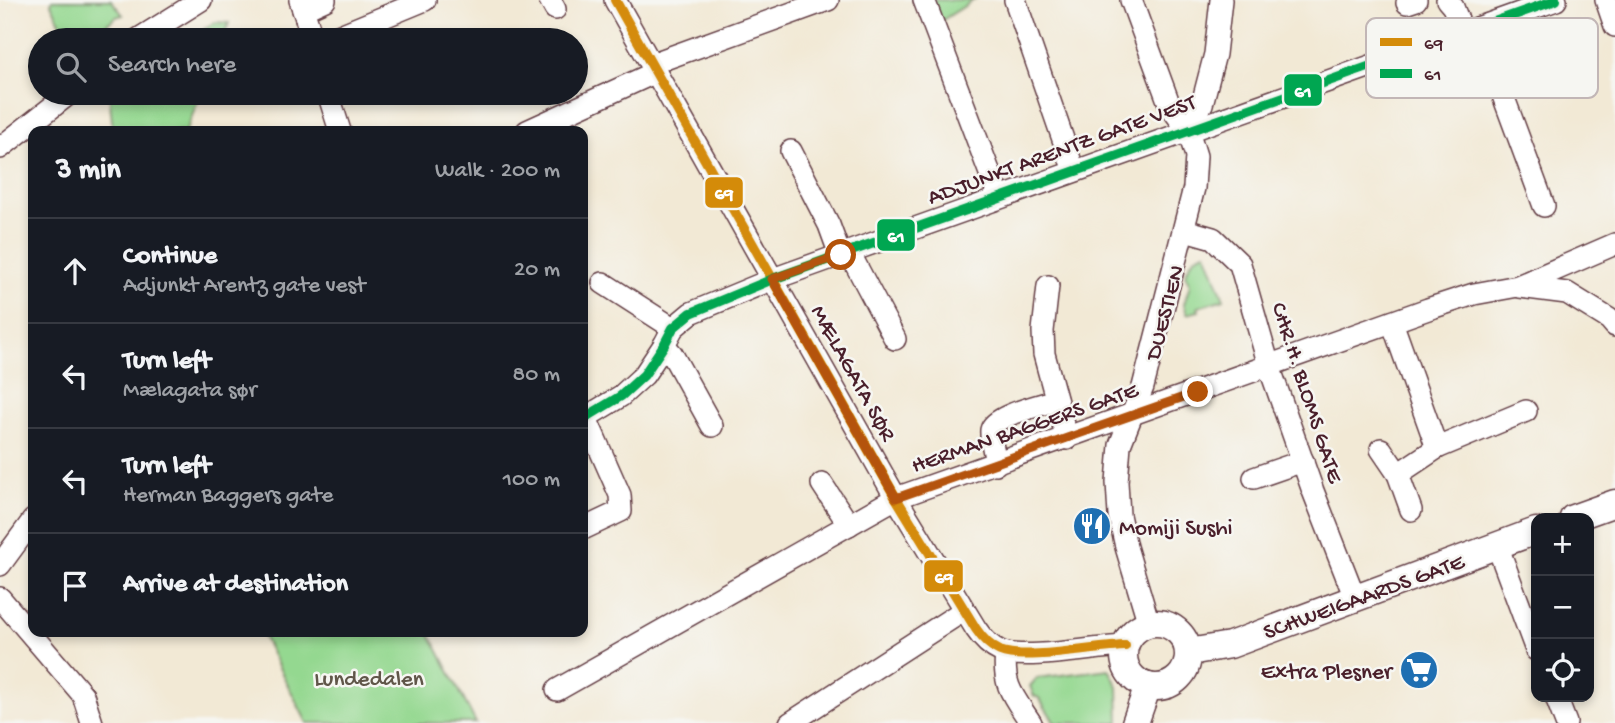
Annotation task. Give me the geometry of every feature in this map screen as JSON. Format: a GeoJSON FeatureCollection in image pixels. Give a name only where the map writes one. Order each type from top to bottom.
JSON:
{"type":"FeatureCollection","features":[{"type":"Feature","properties":{"kind":"main road"},"geometry":{"type":"LineString","coordinates":[[1587,513],[1615,503]]}},
{"type":"Feature","properties":{"kind":"main road","name":"SCHWEIGAARDS GATE"},"geometry":{"type":"LineString","coordinates":[[1189,652],[1230,645],[1531,533]]}},
{"type":"Feature","properties":{"kind":"main road"},"geometry":{"type":"LineString","coordinates":[[1161,623],[1177,631],[1183,637],[1189,652],[1184,672],[1168,685],[1148,686],[1140,683],[1128,671],[1125,646],[1132,634],[1149,624],[1161,623]]}},
{"type":"Feature","properties":{"kind":"main road"},"geometry":{"type":"LineString","coordinates":[[1135,723],[1148,686]]}},
{"type":"Feature","properties":{"kind":"street"},"geometry":{"type":"LineString","coordinates":[[156,28],[201,0]]}},
{"type":"Feature","properties":{"kind":"street"},"geometry":{"type":"LineString","coordinates":[[309,28],[301,5],[325,0]]}},
{"type":"Feature","properties":{"kind":"street"},"geometry":{"type":"LineString","coordinates":[[357,28],[425,0]]}},
{"type":"Feature","properties":{"kind":"street","name":"MÆLAGATA SØR"},"geometry":{"type":"LineString","coordinates":[[615,0],[896,498],[963,611],[992,647],[1006,653]]}},
{"type":"Feature","properties":{"kind":"street"},"geometry":{"type":"LineString","coordinates":[[588,100],[653,68],[828,0]]}},
{"type":"Feature","properties":{"kind":"street"},"geometry":{"type":"LineString","coordinates":[[924,0],[999,197]]}},
{"type":"Feature","properties":{"kind":"street"},"geometry":{"type":"LineString","coordinates":[[1015,0],[1074,171]]}},
{"type":"Feature","properties":{"kind":"street"},"geometry":{"type":"LineString","coordinates":[[1131,0],[1170,106],[1188,130],[1202,104],[1215,54],[1221,0]]}},
{"type":"Feature","properties":{"kind":"street","name":"ADJUNKT ARENTZ GATE VEST"},"geometry":{"type":"LineString","coordinates":[[1504,18],[1556,0]]}},
{"type":"Feature","properties":{"kind":"street"},"geometry":{"type":"LineString","coordinates":[[1606,0],[1615,26]]}},
{"type":"Feature","properties":{"kind":"street"},"geometry":{"type":"LineString","coordinates":[[1455,2],[1464,18]]}},
{"type":"Feature","properties":{"kind":"street","name":"ADJUNKT ARENTZ GATE VEST"},"geometry":{"type":"LineString","coordinates":[[588,416],[629,389],[644,375],[669,336],[691,313],[772,279],[1366,67]]}},
{"type":"Feature","properties":{"kind":"street"},"geometry":{"type":"LineString","coordinates":[[1499,98],[1544,206]]}},
{"type":"Feature","properties":{"kind":"street"},"geometry":{"type":"LineString","coordinates":[[2,144],[54,105]]}},
{"type":"Feature","properties":{"kind":"street"},"geometry":{"type":"LineString","coordinates":[[332,105],[338,126]]}},
{"type":"Feature","properties":{"kind":"street"},"geometry":{"type":"LineString","coordinates":[[537,126],[579,105]]}},
{"type":"Feature","properties":{"kind":"street","name":"DUESTIEN"},"geometry":{"type":"LineString","coordinates":[[1149,624],[1126,547],[1119,515],[1117,482],[1121,444],[1143,387],[1194,188],[1196,156],[1188,130]]}},
{"type":"Feature","properties":{"kind":"street"},"geometry":{"type":"LineString","coordinates":[[791,151],[845,253],[895,339]]}},
{"type":"Feature","properties":{"kind":"street","name":"CHR.H. BLOMS GATE"},"geometry":{"type":"LineString","coordinates":[[1185,230],[1213,238],[1240,264],[1269,366],[1355,598]]}},
{"type":"Feature","properties":{"kind":"street","name":"HERMAN BAGGERS GATE"},"geometry":{"type":"LineString","coordinates":[[557,690],[896,498],[1391,322],[1474,294],[1518,286],[1615,244]]}},
{"type":"Feature","properties":{"kind":"street"},"geometry":{"type":"LineString","coordinates":[[603,283],[669,336],[712,426]]}},
{"type":"Feature","properties":{"kind":"street"},"geometry":{"type":"LineString","coordinates":[[1048,286],[1043,331],[1044,354],[1067,439]]}},
{"type":"Feature","properties":{"kind":"street"},"geometry":{"type":"LineString","coordinates":[[1518,286],[1567,293],[1609,319],[1615,326]]}},
{"type":"Feature","properties":{"kind":"street"},"geometry":{"type":"LineString","coordinates":[[1391,322],[1437,448]]}},
{"type":"Feature","properties":{"kind":"street"},"geometry":{"type":"LineString","coordinates":[[996,464],[991,431],[995,423],[1006,416],[1056,400]]}},
{"type":"Feature","properties":{"kind":"street"},"geometry":{"type":"LineString","coordinates":[[1398,474],[1437,448],[1526,411]]}},
{"type":"Feature","properties":{"kind":"street"},"geometry":{"type":"LineString","coordinates":[[588,427],[620,495],[622,505],[621,512],[588,527]]}},
{"type":"Feature","properties":{"kind":"street"},"geometry":{"type":"LineString","coordinates":[[1381,449],[1398,474],[1411,510]]}},
{"type":"Feature","properties":{"kind":"street"},"geometry":{"type":"LineString","coordinates":[[1254,478],[1303,461]]}},
{"type":"Feature","properties":{"kind":"street"},"geometry":{"type":"LineString","coordinates":[[822,484],[849,525]]}},
{"type":"Feature","properties":{"kind":"street"},"geometry":{"type":"LineString","coordinates":[[0,565],[28,527]]}},
{"type":"Feature","properties":{"kind":"street"},"geometry":{"type":"LineString","coordinates":[[1497,545],[1526,594],[1534,639]]}},
{"type":"Feature","properties":{"kind":"street"},"geometry":{"type":"LineString","coordinates":[[0,598],[28,631]]}},
{"type":"Feature","properties":{"kind":"street"},"geometry":{"type":"LineString","coordinates":[[790,723],[963,611]]}},
{"type":"Feature","properties":{"kind":"street"},"geometry":{"type":"LineString","coordinates":[[33,637],[83,695],[92,723]]}},
{"type":"Feature","properties":{"kind":"street"},"geometry":{"type":"LineString","coordinates":[[1031,723],[1007,684],[1004,671],[1006,653],[1030,655],[1125,646]]}},
{"type":"Feature","properties":{"kind":"street"},"geometry":{"type":"LineString","coordinates":[[1558,702],[1566,723]]}},
{"type":"Feature","properties":{"kind":"green space"},"geometry":{"type":"Polygon","coordinates":[[[52,0],[111,0],[123,15],[102,28],[63,28],[51,4],[52,0]]]}},
{"type":"Feature","properties":{"kind":"green space"},"geometry":{"type":"Polygon","coordinates":[[[933,0],[974,0],[941,21],[933,0]]]}},
{"type":"Feature","properties":{"kind":"green space"},"geometry":{"type":"Polygon","coordinates":[[[215,22],[229,23],[227,28],[206,28],[215,22]]]}},
{"type":"Feature","properties":{"kind":"green space"},"geometry":{"type":"Polygon","coordinates":[[[110,105],[196,105],[188,126],[112,126],[110,105]]]}},
{"type":"Feature","properties":{"kind":"green space"},"geometry":{"type":"Polygon","coordinates":[[[1206,252],[1224,299],[1198,307],[1199,311],[1187,314],[1184,304],[1190,284],[1185,275],[1192,260],[1206,252]]]}},
{"type":"Feature","properties":{"kind":"green space","name":"Lundedalen"},"geometry":{"type":"Polygon","coordinates":[[[264,637],[432,637],[476,723],[307,723],[264,637]]]}},
{"type":"Feature","properties":{"kind":"green space"},"geometry":{"type":"Polygon","coordinates":[[[1109,669],[1118,687],[1119,723],[1055,723],[1039,698],[1034,696],[1030,686],[1037,678],[1109,669]]]}},
{"type":"Feature","properties":{"kind":"transit line","name":"69"},"geometry":{"type":"LineString","coordinates":[[615,0],[896,498],[981,636],[1000,651],[1025,655],[1125,646]]}},
{"type":"Feature","properties":{"kind":"transit line","name":"61"},"geometry":{"type":"LineString","coordinates":[[1505,18],[1556,0]]}},
{"type":"Feature","properties":{"kind":"transit line","name":"61"},"geometry":{"type":"LineString","coordinates":[[588,416],[621,396],[644,375],[673,328],[691,313],[773,279],[1366,68]]}},
{"type":"Feature","properties":{"kind":"place","name":"Momiji Sushi"},"geometry":{"type":"Point","coordinates":[1092,526]}},
{"type":"Feature","properties":{"kind":"place","name":"Extra Plesner"},"geometry":{"type":"Point","coordinates":[1419,670]}},
{"type":"Feature","properties":{"kind":"route"},"geometry":{"type":"LineString","coordinates":[[841,255],[772,279],[896,498],[1198,392]]}}]}
